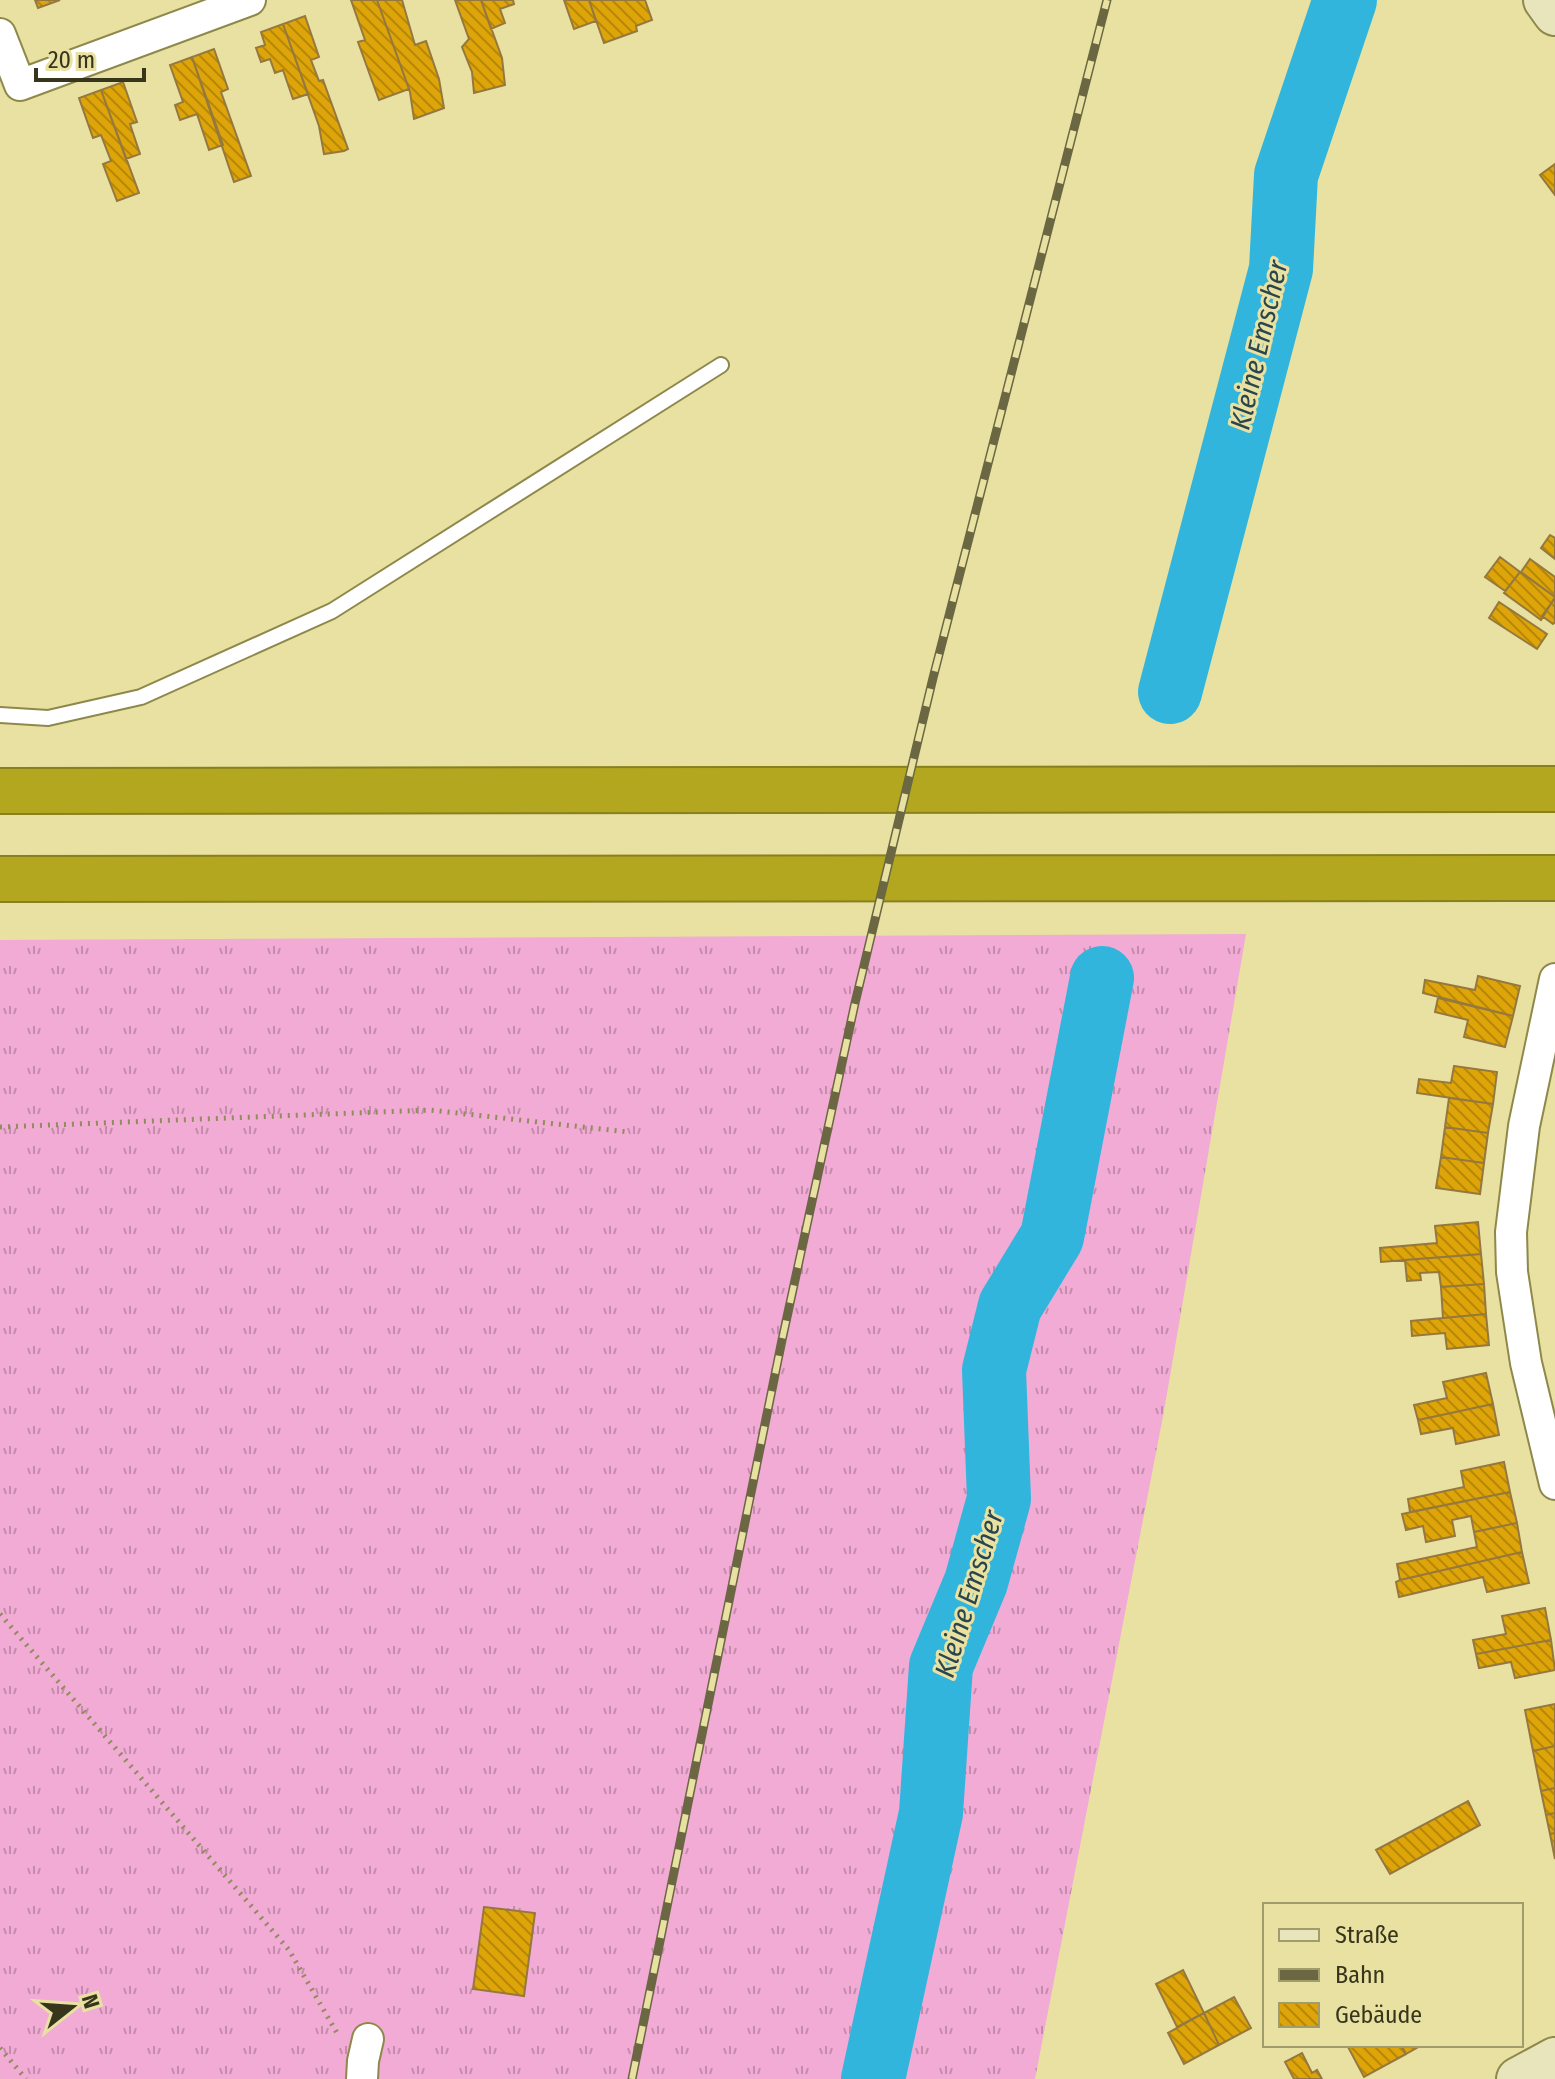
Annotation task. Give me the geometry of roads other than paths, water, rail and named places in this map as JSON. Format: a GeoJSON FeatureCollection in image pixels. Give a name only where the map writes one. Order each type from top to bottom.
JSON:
{"type":"FeatureCollection","features":[{"type":"Feature","properties":{"kind":"highway"},"geometry":{"type":"LineString","coordinates":[[0,791],[1552,789]]}},
{"type":"Feature","properties":{"kind":"highway"},"geometry":{"type":"LineString","coordinates":[[0,879],[1548,878]]}},
{"type":"Feature","properties":{"kind":"street"},"geometry":{"type":"LineString","coordinates":[[0,34],[20,85],[250,0]]}},
{"type":"Feature","properties":{"kind":"street"},"geometry":{"type":"LineString","coordinates":[[1545,0],[1555,14]]}},
{"type":"Feature","properties":{"kind":"street"},"geometry":{"type":"LineString","coordinates":[[1555,979],[1524,1126],[1511,1232],[1512,1272],[1526,1363],[1555,1484]]}},
{"type":"Feature","properties":{"kind":"street"},"geometry":{"type":"LineString","coordinates":[[354,2040],[363,2061],[362,2079]]}},
{"type":"Feature","properties":{"kind":"street"},"geometry":{"type":"LineString","coordinates":[[1518,2079],[1555,2059]]}},
{"type":"Feature","properties":{"kind":"lane"},"geometry":{"type":"LineString","coordinates":[[0,715],[48,718],[141,697],[332,611],[721,365]]}},
{"type":"Feature","properties":{"kind":"waterway","name":"Kleine Emscher"},"geometry":{"type":"LineString","coordinates":[[1170,692],[1281,269],[1286,175],[1345,0]]}},
{"type":"Feature","properties":{"kind":"waterway","name":"Kleine Emscher"},"geometry":{"type":"LineString","coordinates":[[873,2079],[931,1813],[941,1666],[976,1582],[999,1499],[994,1370],[1010,1306],[1052,1237],[1102,978]]}},
{"type":"Feature","properties":{"kind":"railway"},"geometry":{"type":"LineString","coordinates":[[632,2079],[782,1340],[855,1003],[933,678],[1107,0]]}}]}
